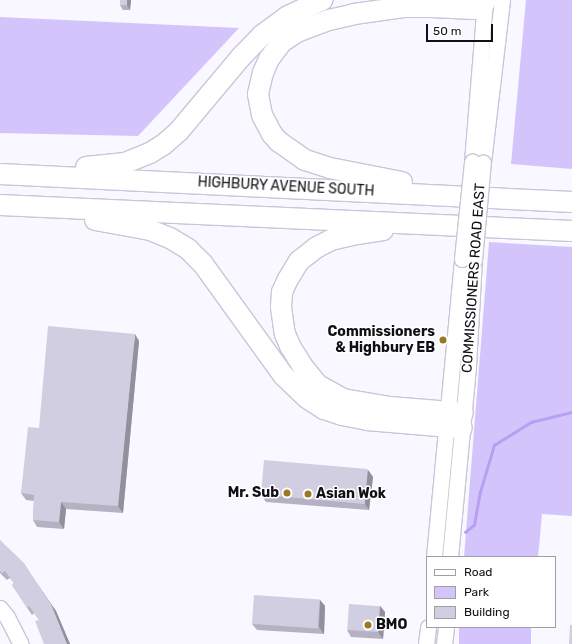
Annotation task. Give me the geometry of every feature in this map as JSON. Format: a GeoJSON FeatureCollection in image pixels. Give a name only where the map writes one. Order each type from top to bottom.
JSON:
{"type":"FeatureCollection","features":[{"type":"Feature","properties":{"kind":"highway"},"geometry":{"type":"LineString","coordinates":[[0,173],[109,166],[125,163],[150,153],[163,145],[179,131],[240,58],[262,35],[288,16],[323,0]]}},
{"type":"Feature","properties":{"kind":"highway"},"geometry":{"type":"LineString","coordinates":[[450,195],[434,188],[330,168],[305,160],[279,142],[272,134],[262,115],[259,89],[263,73],[271,54],[282,42],[306,29],[329,20],[380,10],[432,7],[474,9],[491,1]]}},
{"type":"Feature","properties":{"kind":"highway","name":"HIGHBURY AVENUE SOUTH"},"geometry":{"type":"LineString","coordinates":[[0,173],[572,202]]}},
{"type":"Feature","properties":{"kind":"highway"},"geometry":{"type":"LineString","coordinates":[[0,205],[130,225],[150,230],[170,238],[188,250],[203,264],[283,375],[307,398],[324,409],[352,418],[455,420]]}},
{"type":"Feature","properties":{"kind":"highway","name":"HIGHBURY AVENUE SOUTH"},"geometry":{"type":"LineString","coordinates":[[0,205],[572,230]]}},
{"type":"Feature","properties":{"kind":"highway"},"geometry":{"type":"LineString","coordinates":[[450,224],[356,234],[331,240],[316,247],[299,261],[292,271],[282,292],[281,307],[285,334],[290,346],[304,368],[318,384],[333,395],[362,404],[455,420]]}},
{"type":"Feature","properties":{"kind":"main road","name":"COMMISSIONERS ROAD EAST"},"geometry":{"type":"LineString","coordinates":[[450,556],[455,420],[491,1]]}},
{"type":"Feature","properties":{"kind":"main road","name":"COMMISSIONERS ROAD EAST"},"geometry":{"type":"LineString","coordinates":[[434,556],[455,420]]}},
{"type":"Feature","properties":{"kind":"main road"},"geometry":{"type":"LineString","coordinates":[[0,608],[7,617],[21,644]]}},
{"type":"Feature","properties":{"kind":"main road"},"geometry":{"type":"LineString","coordinates":[[426,644],[428,628]]}},
{"type":"Feature","properties":{"kind":"main road"},"geometry":{"type":"LineString","coordinates":[[444,644],[446,628]]}},
{"type":"Feature","properties":{"kind":"green space"},"geometry":{"type":"Polygon","coordinates":[[[526,0],[572,0],[572,169],[511,164],[526,0]]]}},
{"type":"Feature","properties":{"kind":"green space"},"geometry":{"type":"Polygon","coordinates":[[[0,17],[239,28],[138,136],[0,133],[0,17]]]}},
{"type":"Feature","properties":{"kind":"green space"},"geometry":{"type":"Polygon","coordinates":[[[489,242],[572,247],[572,516],[542,514],[538,556],[464,556],[489,242]]]}},
{"type":"Feature","properties":{"kind":"green space"},"geometry":{"type":"Polygon","coordinates":[[[459,628],[531,628],[531,644],[459,644],[459,628]]]}},
{"type":"Feature","properties":{"kind":"building"},"geometry":{"type":"Polygon","coordinates":[[[120,0],[127,0],[127,5],[120,5],[120,0]]]}},
{"type":"Feature","properties":{"kind":"building"},"geometry":{"type":"Polygon","coordinates":[[[48,326],[135,334],[118,506],[61,502],[59,522],[33,520],[34,495],[21,493],[28,427],[39,428],[48,326]]]}},
{"type":"Feature","properties":{"kind":"building"},"geometry":{"type":"Polygon","coordinates":[[[264,460],[368,469],[365,504],[261,495],[264,460]]]}},
{"type":"Feature","properties":{"kind":"building"},"geometry":{"type":"Polygon","coordinates":[[[0,540],[24,563],[51,604],[67,644],[44,644],[35,621],[39,620],[29,606],[27,608],[12,585],[14,583],[5,571],[2,573],[0,571],[0,540]]]}},
{"type":"Feature","properties":{"kind":"building"},"geometry":{"type":"Polygon","coordinates":[[[254,595],[320,600],[318,629],[252,624],[254,595]]]}},
{"type":"Feature","properties":{"kind":"building","name":"BMO"},"geometry":{"type":"Polygon","coordinates":[[[349,604],[380,606],[378,632],[347,630],[349,604]]]}},
{"type":"Feature","properties":{"kind":"building"},"geometry":{"type":"Polygon","coordinates":[[[570,625],[572,625],[572,644],[569,644],[570,625]]]}},
{"type":"Feature","properties":{"kind":"waterway"},"geometry":{"type":"LineString","coordinates":[[465,532],[474,525],[480,492],[494,445],[531,422],[572,412]]}},
{"type":"Feature","properties":{"kind":"place","name":"Commissioners & Highbury EB"},"geometry":{"type":"Point","coordinates":[443,340]}},
{"type":"Feature","properties":{"kind":"place","name":"Mr. Sub"},"geometry":{"type":"Point","coordinates":[287,493]}},
{"type":"Feature","properties":{"kind":"place","name":"Asian Wok"},"geometry":{"type":"Point","coordinates":[308,494]}},
{"type":"Feature","properties":{"kind":"place","name":"BMO"},"geometry":{"type":"Point","coordinates":[368,625]}}]}
